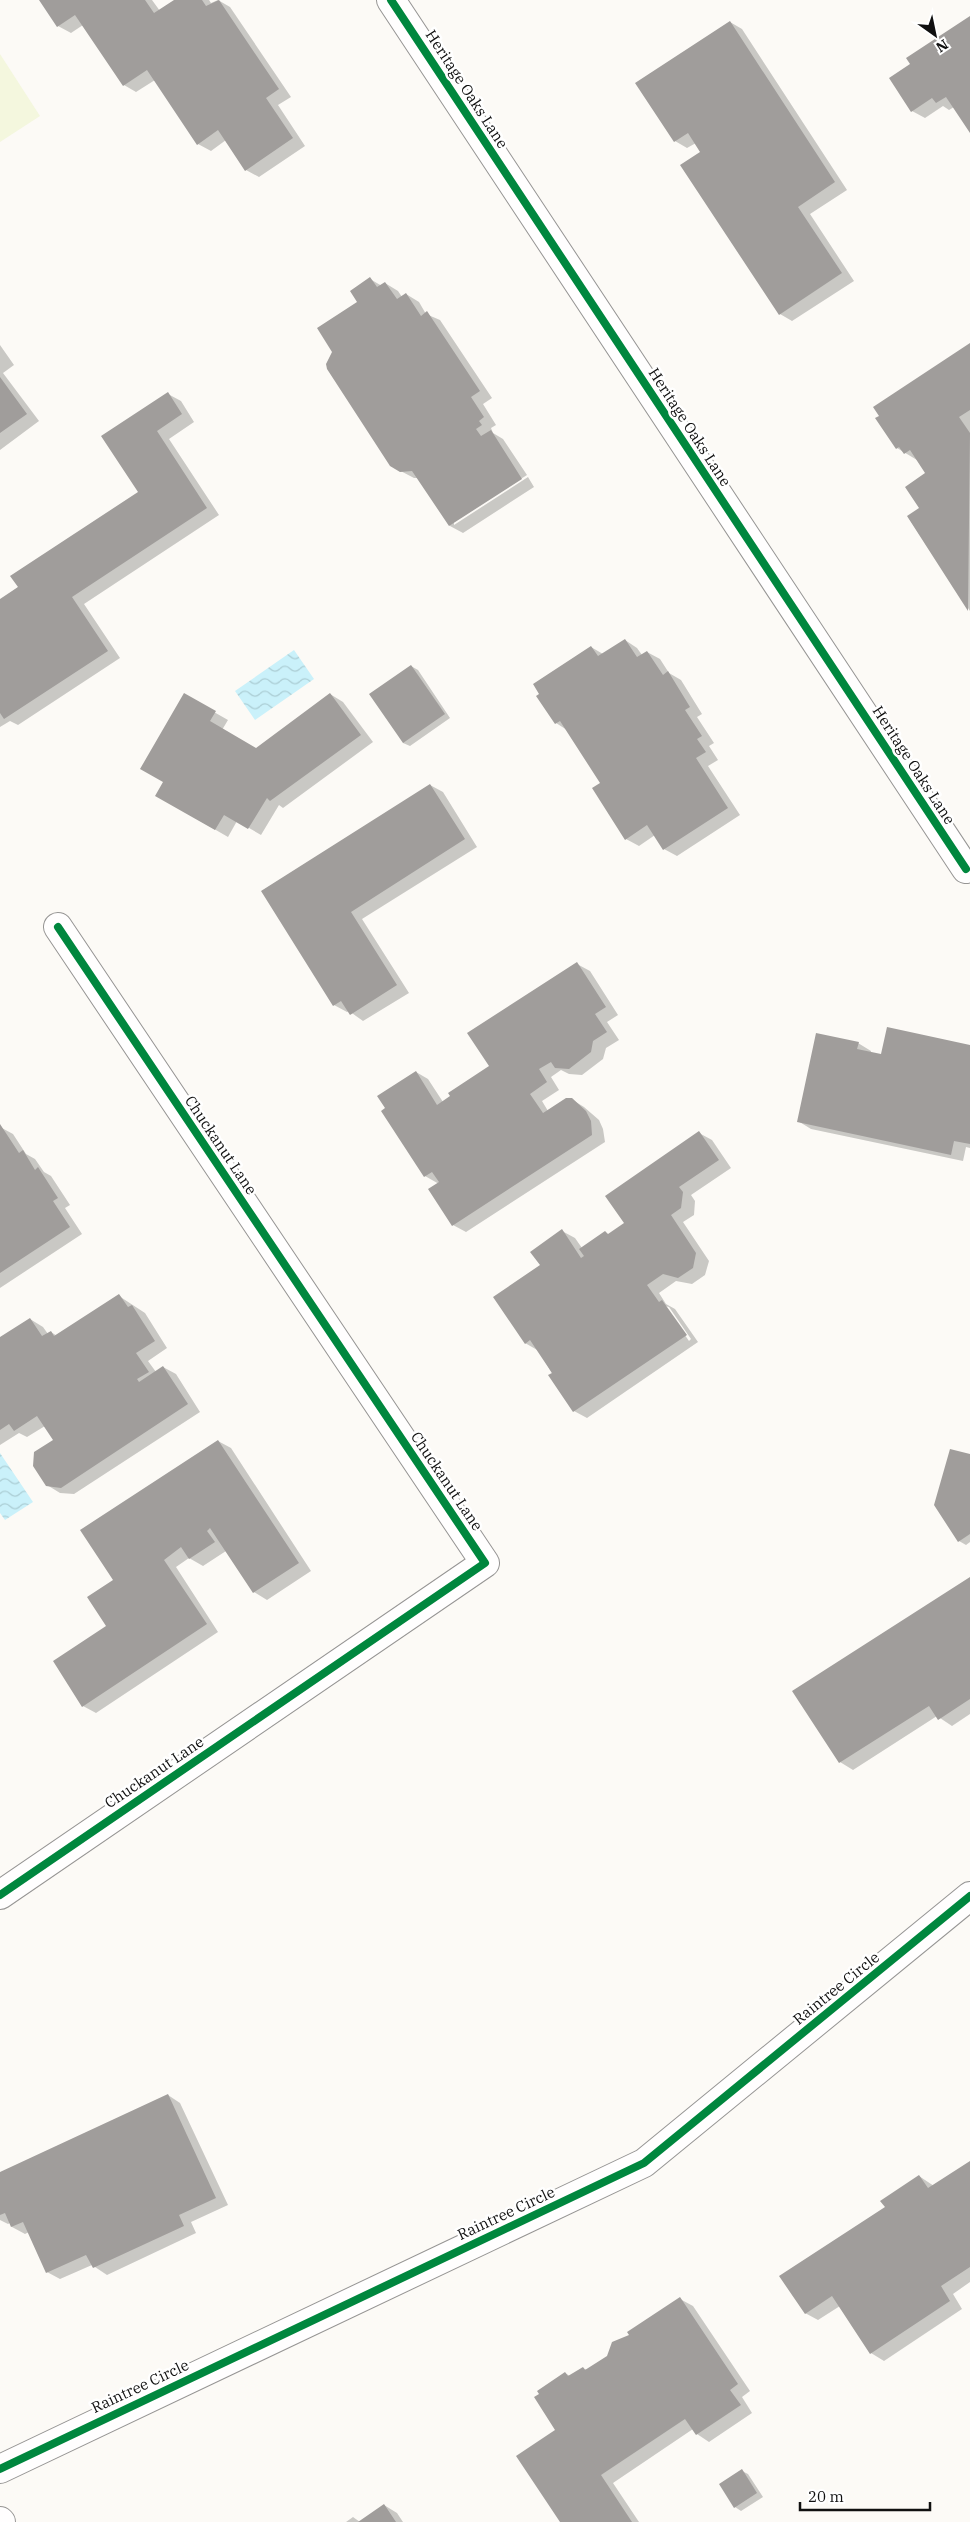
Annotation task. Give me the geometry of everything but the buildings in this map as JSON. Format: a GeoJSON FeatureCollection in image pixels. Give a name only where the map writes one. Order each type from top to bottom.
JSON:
{"type":"FeatureCollection","features":[{"type":"Feature","properties":{"kind":"street","name":"Heritage Oaks Lane"},"geometry":{"type":"LineString","coordinates":[[391,0],[966,869]]}},
{"type":"Feature","properties":{"kind":"street","name":"Chuckanut Lane"},"geometry":{"type":"LineString","coordinates":[[0,1895],[485,1563],[58,927]]}},
{"type":"Feature","properties":{"kind":"street","name":"Raintree Circle"},"geometry":{"type":"LineString","coordinates":[[0,2468],[644,2162],[970,1896]]}},
{"type":"Feature","properties":{"kind":"green space"},"geometry":{"type":"Polygon","coordinates":[[[0,54],[40,116],[0,142],[0,54]]]}},
{"type":"Feature","properties":{"kind":"water"},"geometry":{"type":"Polygon","coordinates":[[[294,650],[314,679],[255,720],[235,691],[294,650]]]}},
{"type":"Feature","properties":{"kind":"water"},"geometry":{"type":"Polygon","coordinates":[[[0,1453],[33,1502],[5,1520],[0,1513],[0,1453]]]}},
{"type":"Feature","properties":{"kind":"cycle path"},"geometry":{"type":"LineString","coordinates":[[391,0],[966,869]]}},
{"type":"Feature","properties":{"kind":"cycle path"},"geometry":{"type":"LineString","coordinates":[[0,1895],[485,1563],[58,927]]}},
{"type":"Feature","properties":{"kind":"cycle path"},"geometry":{"type":"LineString","coordinates":[[0,2469],[644,2163],[970,1896]]}}]}
